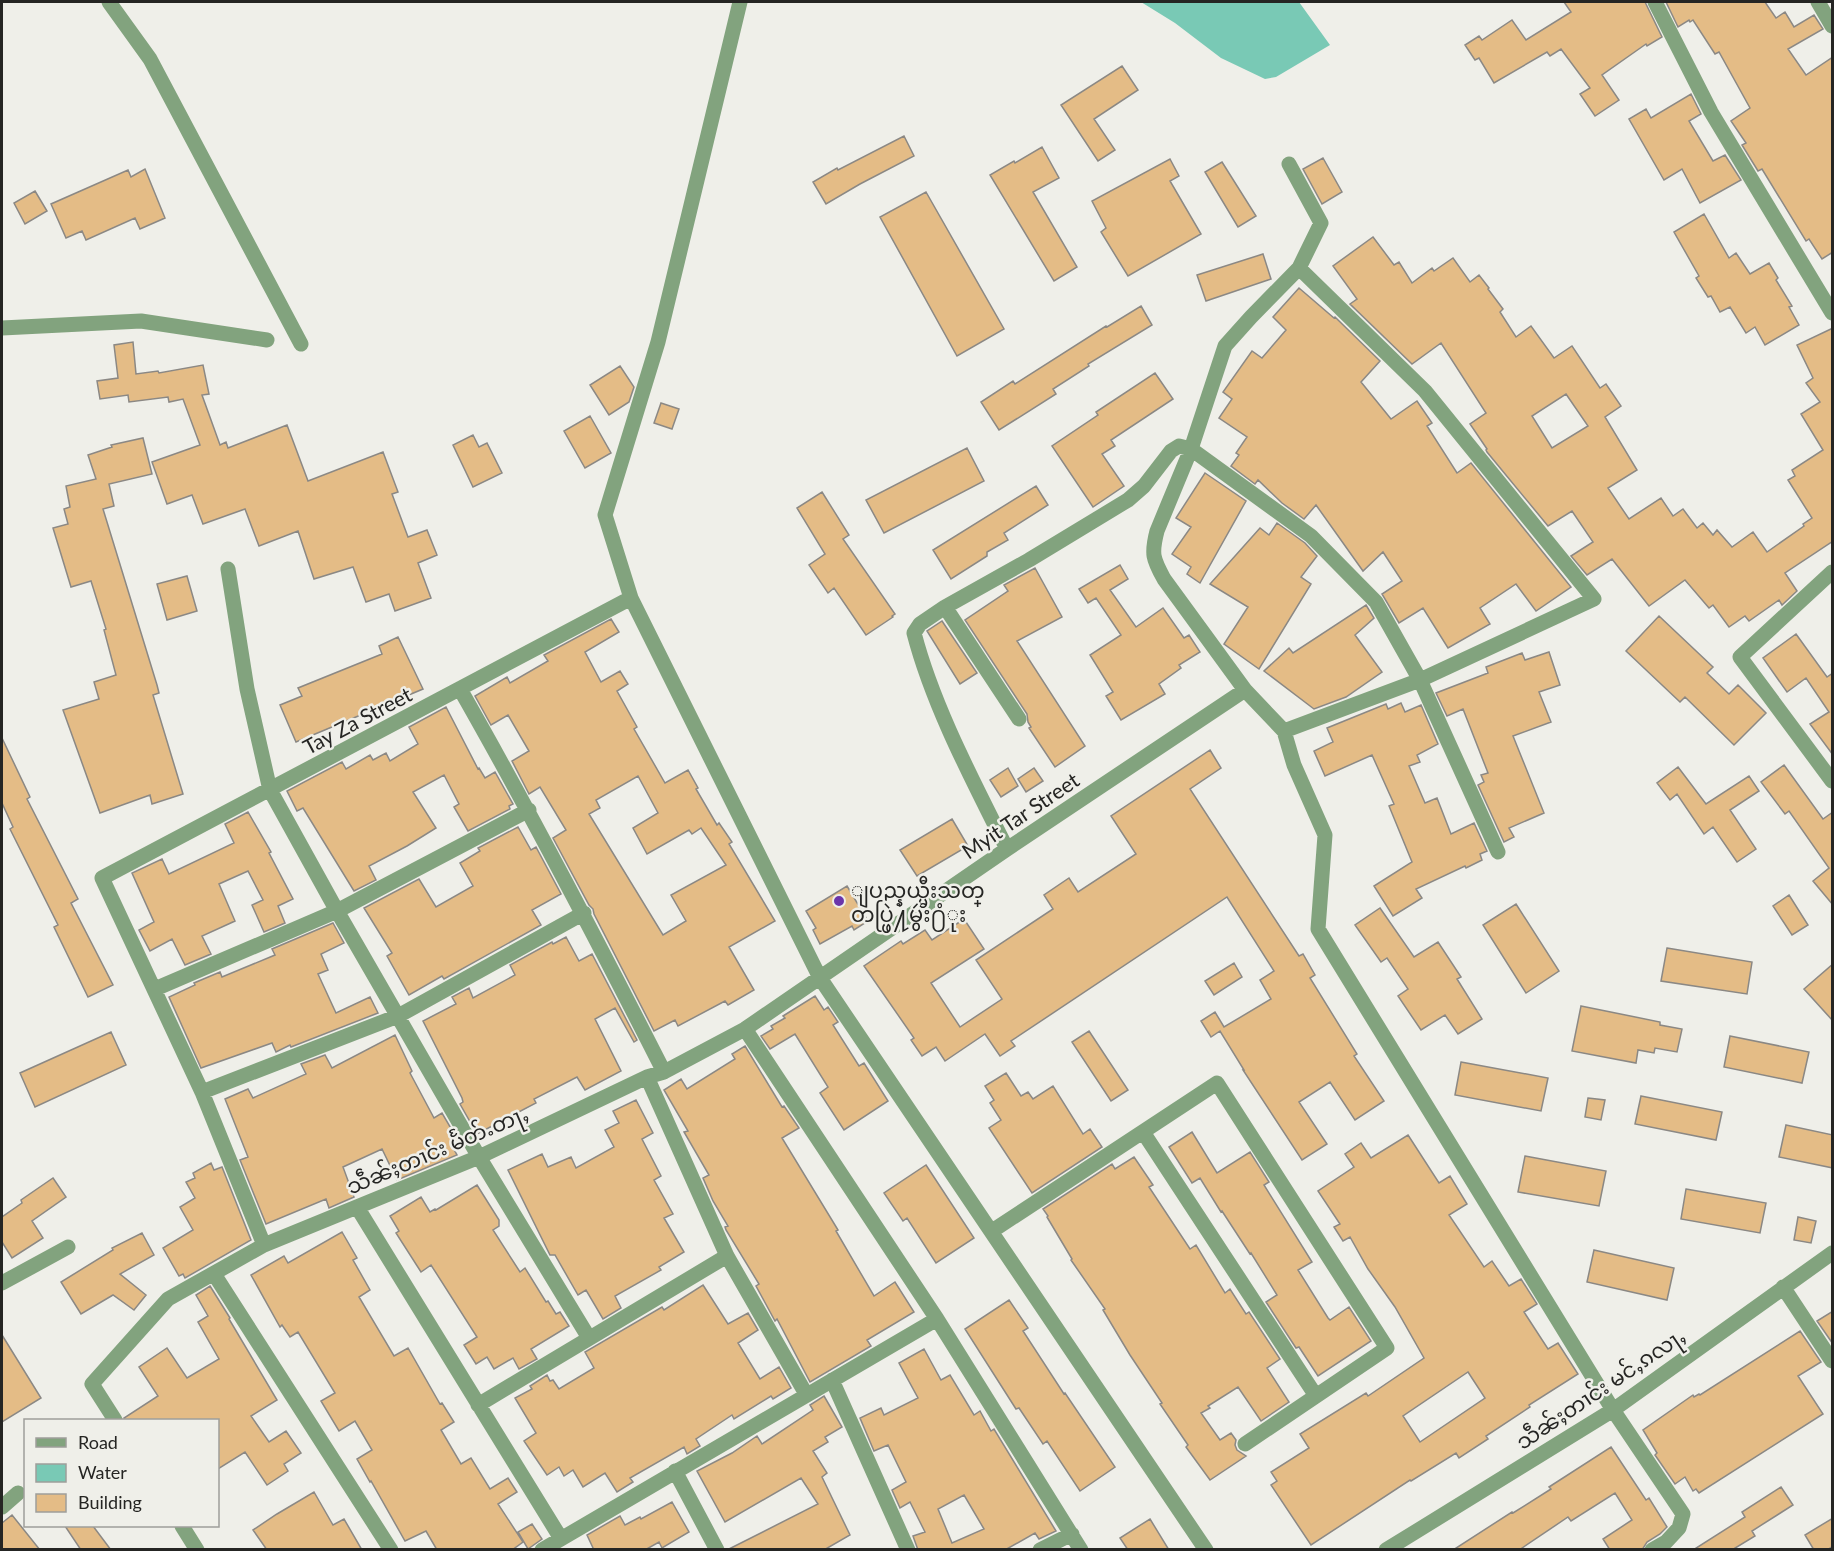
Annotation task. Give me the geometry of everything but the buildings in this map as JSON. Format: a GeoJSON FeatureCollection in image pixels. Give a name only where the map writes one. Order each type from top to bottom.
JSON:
{"type":"FeatureCollection","features":[{"type":"Feature","properties":{"kind":"street"},"geometry":{"type":"LineString","coordinates":[[109,2],[150,59],[301,344]]}},
{"type":"Feature","properties":{"kind":"street"},"geometry":{"type":"LineString","coordinates":[[740,2],[658,342],[605,515],[631,598],[820,978],[1206,1550]]}},
{"type":"Feature","properties":{"kind":"street"},"geometry":{"type":"LineString","coordinates":[[1655,2],[1711,112],[1833,313]]}},
{"type":"Feature","properties":{"kind":"street"},"geometry":{"type":"LineString","coordinates":[[1818,2],[1833,26]]}},
{"type":"Feature","properties":{"kind":"street"},"geometry":{"type":"LineString","coordinates":[[1289,165],[1321,223],[1299,268],[1225,346],[1191,449],[1157,531],[1154,561],[1164,579],[1245,690],[1284,731],[1294,765],[1325,835],[1318,929],[1613,1410],[1683,1514],[1679,1528],[1666,1542],[1652,1550]]}},
{"type":"Feature","properties":{"kind":"street"},"geometry":{"type":"LineString","coordinates":[[1284,731],[1420,680],[1594,599],[1425,391],[1299,268]]}},
{"type":"Feature","properties":{"kind":"street"},"geometry":{"type":"LineString","coordinates":[[2,328],[141,321],[267,340]]}},
{"type":"Feature","properties":{"kind":"street"},"geometry":{"type":"LineString","coordinates":[[1007,849],[937,699],[920,657],[914,633],[920,624],[945,607],[1029,560],[1128,500],[1144,486],[1174,448],[1179,446],[1191,449],[1311,536],[1376,602],[1420,680],[1498,852]]}},
{"type":"Feature","properties":{"kind":"street"},"geometry":{"type":"LineString","coordinates":[[228,569],[247,689],[270,790],[479,1157],[589,1338]]}},
{"type":"Feature","properties":{"kind":"street"},"geometry":{"type":"LineString","coordinates":[[1833,572],[1740,657],[1833,781]]}},
{"type":"Feature","properties":{"kind":"street","name":"Tay Za Street"},"geometry":{"type":"LineString","coordinates":[[155,989],[102,878],[631,598]]}},
{"type":"Feature","properties":{"kind":"street"},"geometry":{"type":"LineString","coordinates":[[945,607],[1019,719]]}},
{"type":"Feature","properties":{"kind":"street"},"geometry":{"type":"LineString","coordinates":[[460,689],[584,913],[664,1072]]}},
{"type":"Feature","properties":{"kind":"street","name":"Myit Tar Street"},"geometry":{"type":"LineString","coordinates":[[820,978],[1007,849],[1245,690]]}},
{"type":"Feature","properties":{"kind":"street"},"geometry":{"type":"LineString","coordinates":[[264,1245],[202,1092],[155,989],[337,911],[529,810]]}},
{"type":"Feature","properties":{"kind":"street"},"geometry":{"type":"LineString","coordinates":[[202,1092],[398,1016],[584,913]]}},
{"type":"Feature","properties":{"kind":"street","name":"သဵၼ်ႈတၢင်း မႅတ်ႉတႃႇ"},"geometry":{"type":"LineString","coordinates":[[115,1419],[92,1384],[168,1299],[264,1245],[479,1157],[647,1077],[664,1072],[745,1029],[820,978]]}},
{"type":"Feature","properties":{"kind":"street"},"geometry":{"type":"LineString","coordinates":[[745,1029],[937,1319],[1081,1550]]}},
{"type":"Feature","properties":{"kind":"street"},"geometry":{"type":"LineString","coordinates":[[647,1077],[727,1256],[806,1394]]}},
{"type":"Feature","properties":{"kind":"street"},"geometry":{"type":"LineString","coordinates":[[992,1232],[1217,1083],[1387,1348],[1245,1444]]}},
{"type":"Feature","properties":{"kind":"street"},"geometry":{"type":"LineString","coordinates":[[1143,1132],[1317,1396]]}},
{"type":"Feature","properties":{"kind":"street"},"geometry":{"type":"LineString","coordinates":[[357,1207],[560,1537]]}},
{"type":"Feature","properties":{"kind":"street"},"geometry":{"type":"LineString","coordinates":[[2,1283],[69,1247]]}},
{"type":"Feature","properties":{"kind":"street","name":"သဵၼ်ႈတၢင်း မင်ႇၵလႃႇ"},"geometry":{"type":"LineString","coordinates":[[1386,1550],[1613,1410],[1833,1253]]}},
{"type":"Feature","properties":{"kind":"street"},"geometry":{"type":"LineString","coordinates":[[478,1405],[727,1256]]}},
{"type":"Feature","properties":{"kind":"street"},"geometry":{"type":"LineString","coordinates":[[214,1274],[391,1550]]}},
{"type":"Feature","properties":{"kind":"street"},"geometry":{"type":"LineString","coordinates":[[1783,1287],[1833,1361]]}},
{"type":"Feature","properties":{"kind":"street"},"geometry":{"type":"LineString","coordinates":[[542,1550],[560,1537],[937,1319]]}},
{"type":"Feature","properties":{"kind":"street"},"geometry":{"type":"LineString","coordinates":[[832,1380],[908,1550]]}},
{"type":"Feature","properties":{"kind":"street"},"geometry":{"type":"LineString","coordinates":[[675,1471],[717,1550]]}},
{"type":"Feature","properties":{"kind":"street"},"geometry":{"type":"LineString","coordinates":[[2,1507],[18,1493]]}},
{"type":"Feature","properties":{"kind":"street"},"geometry":{"type":"LineString","coordinates":[[183,1527],[197,1550]]}},
{"type":"Feature","properties":{"kind":"street"},"geometry":{"type":"LineString","coordinates":[[1040,1550],[1072,1534]]}},
{"type":"Feature","properties":{"kind":"water"},"geometry":{"type":"Polygon","coordinates":[[[1141,2],[1299,2],[1330,45],[1276,77],[1265,79],[1221,58],[1175,23],[1141,2]]]}},
{"type":"Feature","properties":{"kind":"place","name":"ျပည္နယ္မီးသတ္ တပ္ဖြဲ႔မွဴး႐ံုး"},"geometry":{"type":"Point","coordinates":[839,901]}}]}
